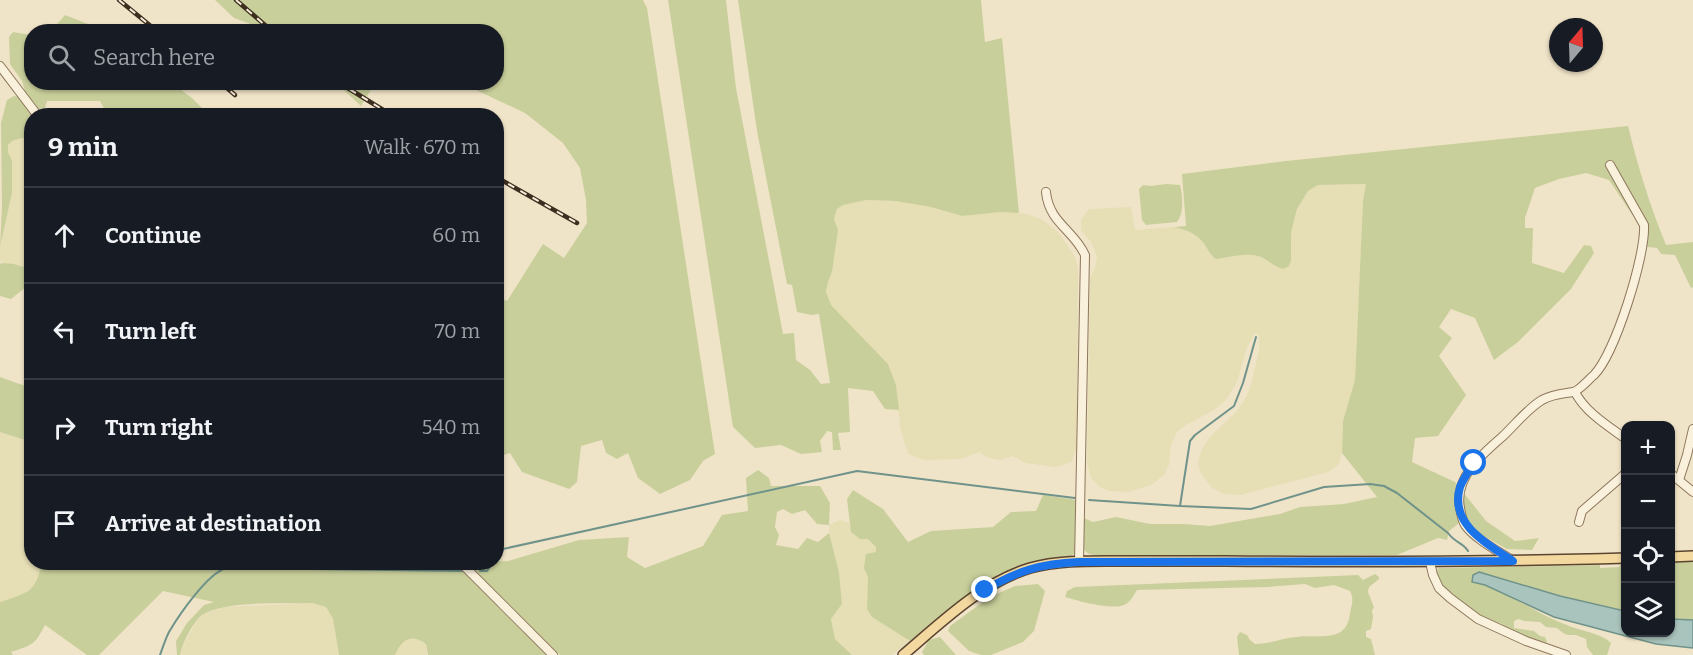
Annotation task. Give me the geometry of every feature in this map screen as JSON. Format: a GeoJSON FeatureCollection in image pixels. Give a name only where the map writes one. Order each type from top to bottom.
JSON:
{"type":"FeatureCollection","features":[{"type":"Feature","properties":{"kind":"main road"},"geometry":{"type":"LineString","coordinates":[[1675,557],[1693,556]]}},
{"type":"Feature","properties":{"kind":"main road"},"geometry":{"type":"LineString","coordinates":[[903,655],[985,590],[1007,577],[1030,568],[1053,564],[1079,562],[1430,562],[1621,558]]}},
{"type":"Feature","properties":{"kind":"street"},"geometry":{"type":"LineString","coordinates":[[0,66],[32,108]]}},
{"type":"Feature","properties":{"kind":"street"},"geometry":{"type":"LineString","coordinates":[[1513,561],[1487,544],[1465,525],[1459,501],[1460,488],[1474,463],[1530,409],[1554,394],[1575,392],[1595,374],[1605,358],[1636,277],[1643,248],[1644,225],[1611,165]]}},
{"type":"Feature","properties":{"kind":"street"},"geometry":{"type":"LineString","coordinates":[[1046,192],[1047,203],[1052,213],[1079,244],[1085,255],[1079,562]]}},
{"type":"Feature","properties":{"kind":"street"},"geometry":{"type":"LineString","coordinates":[[1575,392],[1594,414],[1621,435]]}},
{"type":"Feature","properties":{"kind":"street"},"geometry":{"type":"LineString","coordinates":[[1679,480],[1693,429]]}},
{"type":"Feature","properties":{"kind":"street"},"geometry":{"type":"LineString","coordinates":[[1579,522],[1582,511],[1624,475]]}},
{"type":"Feature","properties":{"kind":"street"},"geometry":{"type":"LineString","coordinates":[[1672,475],[1693,492]]}},
{"type":"Feature","properties":{"kind":"street"},"geometry":{"type":"LineString","coordinates":[[1430,562],[1439,588],[1478,619],[1526,641],[1566,655]]}},
{"type":"Feature","properties":{"kind":"street"},"geometry":{"type":"LineString","coordinates":[[468,570],[553,655]]}},
{"type":"Feature","properties":{"kind":"shaded area"},"geometry":{"type":"Polygon","coordinates":[[[24,138],[24,267],[0,261],[0,247],[12,193],[12,161],[8,145],[12,141],[24,138]]]}},
{"type":"Feature","properties":{"kind":"shaded area"},"geometry":{"type":"Polygon","coordinates":[[[1367,184],[1363,201],[1355,380],[1343,421],[1342,453],[1339,464],[1328,472],[1240,495],[1225,494],[1212,488],[1200,472],[1198,461],[1202,449],[1210,437],[1237,411],[1251,385],[1259,350],[1259,336],[1254,334],[1247,348],[1237,382],[1226,400],[1214,410],[1177,432],[1171,445],[1169,465],[1164,475],[1151,485],[1129,492],[1109,491],[1100,487],[1091,478],[1087,463],[1090,278],[1097,257],[1091,242],[1081,230],[1081,220],[1089,209],[1131,207],[1135,230],[1174,227],[1187,230],[1197,235],[1206,245],[1212,257],[1248,254],[1261,257],[1276,268],[1291,261],[1291,233],[1297,209],[1308,191],[1318,185],[1367,184]]]}},
{"type":"Feature","properties":{"kind":"shaded area"},"geometry":{"type":"Polygon","coordinates":[[[866,200],[895,201],[931,207],[962,216],[1001,212],[1027,214],[1043,220],[1059,233],[1075,257],[1078,268],[1077,449],[1071,462],[1056,467],[1025,463],[1013,456],[1001,460],[988,458],[980,452],[960,459],[924,460],[909,454],[900,427],[896,385],[888,364],[831,305],[826,293],[832,272],[834,219],[837,209],[843,205],[866,200]]]}},
{"type":"Feature","properties":{"kind":"shaded area"},"geometry":{"type":"Polygon","coordinates":[[[0,432],[24,440],[24,570],[40,570],[33,587],[22,595],[0,602],[0,432]]]}},
{"type":"Feature","properties":{"kind":"shaded area"},"geometry":{"type":"Polygon","coordinates":[[[840,520],[850,523],[852,532],[868,539],[876,546],[868,577],[867,609],[872,617],[910,641],[892,655],[852,655],[835,639],[831,619],[842,604],[839,572],[829,525],[840,520]]]}},
{"type":"Feature","properties":{"kind":"shaded area"},"geometry":{"type":"Polygon","coordinates":[[[312,603],[326,607],[333,619],[339,655],[180,655],[197,620],[204,614],[225,607],[312,603]]]}},
{"type":"Feature","properties":{"kind":"shaded area"},"geometry":{"type":"Polygon","coordinates":[[[408,638],[418,639],[426,644],[427,655],[395,655],[399,646],[408,638]]]}},
{"type":"Feature","properties":{"kind":"green space"},"geometry":{"type":"Polygon","coordinates":[[[215,0],[643,0],[647,8],[715,454],[703,461],[690,480],[660,494],[638,478],[628,453],[617,459],[606,453],[602,440],[581,446],[577,482],[569,489],[522,472],[510,453],[504,455],[504,300],[507,301],[543,244],[564,258],[587,223],[586,200],[580,168],[563,143],[525,113],[476,90],[504,90],[504,24],[251,24],[234,18],[215,0]]]}},
{"type":"Feature","properties":{"kind":"green space"},"geometry":{"type":"Polygon","coordinates":[[[668,0],[726,0],[736,88],[783,334],[794,333],[796,360],[810,370],[821,384],[830,383],[819,314],[797,312],[792,285],[787,284],[757,131],[738,0],[981,0],[985,42],[1002,38],[1019,213],[1001,212],[962,216],[931,207],[895,201],[866,200],[843,205],[837,209],[834,219],[838,230],[832,272],[826,292],[831,305],[888,364],[896,385],[899,410],[885,409],[873,391],[848,388],[850,432],[838,433],[841,450],[833,450],[832,432],[827,431],[820,441],[822,452],[801,454],[781,445],[755,448],[733,427],[668,0]]]}},
{"type":"Feature","properties":{"kind":"green space"},"geometry":{"type":"Polygon","coordinates":[[[65,15],[88,24],[57,24],[65,15]]]}},
{"type":"Feature","properties":{"kind":"green space"},"geometry":{"type":"Polygon","coordinates":[[[13,32],[24,34],[24,88],[10,64],[9,37],[13,32]]]}},
{"type":"Feature","properties":{"kind":"green space"},"geometry":{"type":"Polygon","coordinates":[[[181,90],[202,108],[104,108],[100,101],[47,101],[45,108],[38,108],[25,91],[181,90]]]}},
{"type":"Feature","properties":{"kind":"green space"},"geometry":{"type":"Polygon","coordinates":[[[344,90],[371,90],[361,106],[344,90]]]}},
{"type":"Feature","properties":{"kind":"green space"},"geometry":{"type":"Polygon","coordinates":[[[14,96],[21,97],[29,108],[24,108],[24,138],[12,141],[8,145],[12,161],[12,193],[0,247],[1,123],[7,100],[14,96]]]}},
{"type":"Feature","properties":{"kind":"green space"},"geometry":{"type":"Polygon","coordinates":[[[1628,126],[1645,186],[1666,245],[1693,242],[1693,287],[1691,288],[1675,255],[1661,254],[1657,248],[1640,246],[1640,226],[1609,180],[1586,173],[1559,179],[1535,188],[1525,218],[1525,228],[1533,228],[1532,263],[1564,273],[1584,245],[1591,246],[1594,253],[1571,289],[1518,342],[1494,360],[1475,318],[1451,309],[1439,327],[1452,338],[1439,356],[1466,395],[1438,436],[1415,438],[1412,462],[1455,482],[1486,521],[1515,541],[1539,538],[1532,550],[1507,549],[1482,535],[1464,519],[1449,531],[1447,540],[1438,538],[1397,555],[1097,555],[1085,551],[1083,547],[1084,518],[1093,522],[1116,517],[1150,524],[1210,526],[1280,514],[1300,507],[1344,504],[1377,497],[1342,453],[1343,421],[1355,380],[1363,201],[1366,184],[1318,185],[1308,191],[1297,209],[1291,233],[1291,261],[1289,266],[1283,269],[1261,257],[1250,255],[1216,259],[1197,236],[1174,227],[1186,226],[1182,174],[1628,126]]]}},
{"type":"Feature","properties":{"kind":"green space"},"geometry":{"type":"Polygon","coordinates":[[[1143,185],[1180,185],[1182,205],[1179,219],[1177,222],[1146,225],[1142,220],[1139,189],[1143,185]]]}},
{"type":"Feature","properties":{"kind":"green space"},"geometry":{"type":"Polygon","coordinates":[[[0,264],[24,267],[24,288],[11,299],[0,296],[0,264]]]}},
{"type":"Feature","properties":{"kind":"green space"},"geometry":{"type":"Polygon","coordinates":[[[0,377],[24,386],[24,440],[0,432],[0,377]]]}},
{"type":"Feature","properties":{"kind":"green space"},"geometry":{"type":"Polygon","coordinates":[[[758,470],[769,478],[771,486],[820,486],[830,503],[829,525],[817,524],[805,510],[792,514],[783,509],[777,512],[775,527],[779,535],[776,545],[798,549],[807,538],[818,542],[829,533],[839,572],[842,604],[831,619],[835,639],[852,655],[560,655],[474,570],[504,570],[504,561],[579,540],[629,537],[627,557],[645,568],[703,546],[722,515],[748,511],[746,478],[758,470]]]}},
{"type":"Feature","properties":{"kind":"green space"},"geometry":{"type":"Polygon","coordinates":[[[853,490],[883,509],[908,542],[931,531],[993,527],[1011,512],[1036,511],[1043,495],[1077,500],[1075,553],[1065,558],[1029,564],[1004,573],[981,586],[910,641],[872,617],[867,609],[868,577],[864,568],[866,554],[876,552],[876,547],[868,539],[860,539],[851,532],[847,499],[853,490]]]}},
{"type":"Feature","properties":{"kind":"green space"},"geometry":{"type":"Polygon","coordinates":[[[1693,560],[1693,620],[1675,619],[1675,562],[1693,560]]]}},
{"type":"Feature","properties":{"kind":"green space"},"geometry":{"type":"Polygon","coordinates":[[[1600,565],[1600,568],[1620,567],[1621,565],[1621,610],[1560,596],[1479,572],[1473,582],[1498,591],[1557,621],[1603,637],[1611,643],[1607,655],[1593,655],[1587,647],[1586,639],[1568,635],[1557,628],[1546,627],[1540,622],[1519,619],[1514,621],[1514,628],[1534,631],[1545,637],[1547,642],[1545,644],[1484,618],[1451,596],[1441,586],[1436,575],[1438,568],[1600,565]]]}},
{"type":"Feature","properties":{"kind":"green space"},"geometry":{"type":"Polygon","coordinates":[[[40,570],[461,570],[546,655],[428,655],[426,644],[411,638],[401,645],[395,655],[339,655],[333,619],[326,607],[312,603],[271,603],[225,607],[202,615],[185,639],[180,655],[177,655],[176,641],[187,623],[204,605],[214,602],[163,591],[99,655],[87,655],[45,625],[32,643],[11,652],[13,655],[0,655],[0,602],[29,590],[37,580],[40,570]]]}},
{"type":"Feature","properties":{"kind":"green space"},"geometry":{"type":"Polygon","coordinates":[[[1375,574],[1379,579],[1369,587],[1368,592],[1374,607],[1371,629],[1366,631],[1366,637],[1371,639],[1375,655],[1239,655],[1237,637],[1240,632],[1247,635],[1255,644],[1305,636],[1331,636],[1344,629],[1348,623],[1352,597],[1350,591],[1334,585],[1315,588],[1305,584],[1137,590],[1132,599],[1118,606],[1094,604],[1065,597],[1067,591],[1075,587],[1358,575],[1363,580],[1375,574]]]}},
{"type":"Feature","properties":{"kind":"green space"},"geometry":{"type":"Polygon","coordinates":[[[1038,584],[1045,591],[1034,631],[1023,642],[991,655],[981,655],[969,651],[948,631],[950,626],[990,597],[1015,586],[1038,584]]]}},
{"type":"Feature","properties":{"kind":"green space"},"geometry":{"type":"Polygon","coordinates":[[[940,637],[956,655],[924,655],[922,652],[929,640],[940,637]]]}},
{"type":"Feature","properties":{"kind":"water"},"geometry":{"type":"Polygon","coordinates":[[[1479,572],[1560,596],[1621,610],[1621,635],[1554,617],[1485,585],[1472,582],[1473,575],[1479,572]]]}},
{"type":"Feature","properties":{"kind":"water"},"geometry":{"type":"Polygon","coordinates":[[[1675,619],[1693,620],[1693,648],[1656,644],[1630,637],[1675,637],[1675,619]]]}},
{"type":"Feature","properties":{"kind":"waterway"},"geometry":{"type":"LineString","coordinates":[[1180,506],[1190,441],[1234,406],[1256,337]]}},
{"type":"Feature","properties":{"kind":"waterway"},"geometry":{"type":"LineString","coordinates":[[504,549],[857,471],[1075,498]]}},
{"type":"Feature","properties":{"kind":"waterway"},"geometry":{"type":"LineString","coordinates":[[1089,500],[1251,509],[1324,487],[1370,484],[1384,486],[1397,493],[1468,551]]}},
{"type":"Feature","properties":{"kind":"waterway"},"geometry":{"type":"LineString","coordinates":[[160,655],[169,632],[186,606],[210,578],[222,570]]}},
{"type":"Feature","properties":{"kind":"waterway"},"geometry":{"type":"LineString","coordinates":[[385,570],[465,571]]}},
{"type":"Feature","properties":{"kind":"waterway"},"geometry":{"type":"LineString","coordinates":[[480,571],[488,570]]}},
{"type":"Feature","properties":{"kind":"railway"},"geometry":{"type":"LineString","coordinates":[[119,0],[148,24]]}},
{"type":"Feature","properties":{"kind":"railway"},"geometry":{"type":"LineString","coordinates":[[236,0],[264,24]]}},
{"type":"Feature","properties":{"kind":"railway"},"geometry":{"type":"LineString","coordinates":[[229,90],[235,95]]}},
{"type":"Feature","properties":{"kind":"railway"},"geometry":{"type":"LineString","coordinates":[[351,90],[380,108]]}},
{"type":"Feature","properties":{"kind":"railway"},"geometry":{"type":"LineString","coordinates":[[504,182],[577,223]]}},
{"type":"Feature","properties":{"kind":"route"},"geometry":{"type":"LineString","coordinates":[[985,590],[1007,577],[1030,568],[1079,562],[1513,561],[1487,544],[1465,525],[1459,501],[1460,488],[1474,463]]}}]}
